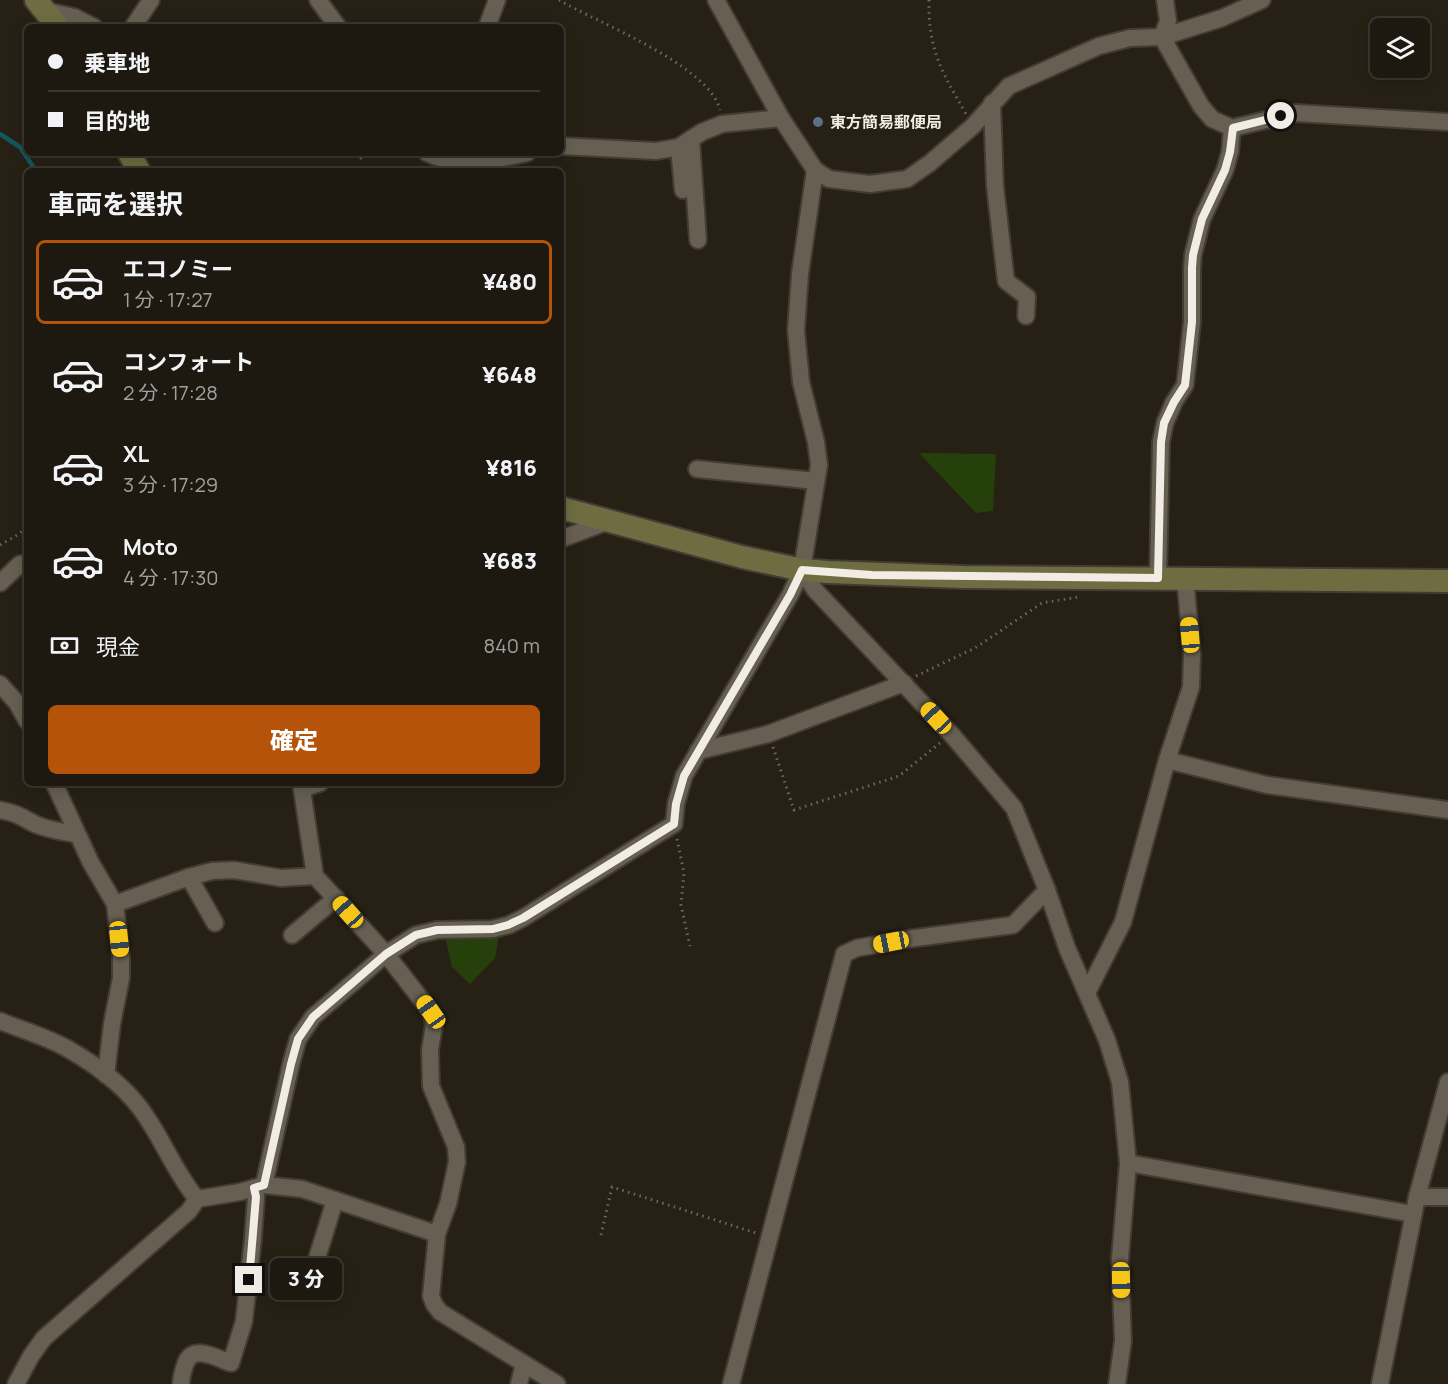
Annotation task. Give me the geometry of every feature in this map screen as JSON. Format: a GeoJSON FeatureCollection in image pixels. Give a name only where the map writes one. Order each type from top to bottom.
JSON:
{"type":"FeatureCollection","features":[{"type":"Feature","properties":{"kind":"street"},"geometry":{"type":"LineString","coordinates":[[135,24],[151,0]]}},
{"type":"Feature","properties":{"kind":"street"},"geometry":{"type":"LineString","coordinates":[[488,24],[497,0]]}},
{"type":"Feature","properties":{"kind":"street"},"geometry":{"type":"LineString","coordinates":[[716,0],[781,118],[814,170],[829,179],[870,184],[907,179],[930,163],[973,126],[1009,86],[1099,46],[1130,38],[1162,37],[1222,18],[1262,0]]}},
{"type":"Feature","properties":{"kind":"street"},"geometry":{"type":"LineString","coordinates":[[1166,0],[1167,21],[1162,37],[1201,106],[1212,119],[1233,128],[1296,113],[1448,122]]}},
{"type":"Feature","properties":{"kind":"street"},"geometry":{"type":"LineString","coordinates":[[320,1],[336,24]]}},
{"type":"Feature","properties":{"kind":"street"},"geometry":{"type":"LineString","coordinates":[[47,13],[74,16],[89,24]]}},
{"type":"Feature","properties":{"kind":"street"},"geometry":{"type":"LineString","coordinates":[[992,103],[995,186],[1006,280],[1027,297],[1026,316]]}},
{"type":"Feature","properties":{"kind":"street"},"geometry":{"type":"LineString","coordinates":[[564,146],[656,151],[685,143],[722,124],[781,118]]}},
{"type":"Feature","properties":{"kind":"street"},"geometry":{"type":"LineString","coordinates":[[1158,578],[1161,442],[1164,423],[1185,385],[1192,322],[1193,255],[1202,219],[1227,161],[1233,128]]}},
{"type":"Feature","properties":{"kind":"street"},"geometry":{"type":"LineString","coordinates":[[685,143],[693,241]]}},
{"type":"Feature","properties":{"kind":"street"},"geometry":{"type":"LineString","coordinates":[[434,156],[451,160],[497,161],[516,156]]}},
{"type":"Feature","properties":{"kind":"street"},"geometry":{"type":"LineString","coordinates":[[181,1384],[187,1358],[193,1354],[199,1352],[231,1363],[244,1321],[256,1197],[298,1039],[313,1017],[386,954],[416,935],[437,930],[493,929],[508,925],[523,918],[674,824],[676,804],[684,776],[790,595],[802,570],[819,465],[816,441],[801,382],[796,330],[800,274],[814,170]]}},
{"type":"Feature","properties":{"kind":"street"},"geometry":{"type":"LineString","coordinates":[[697,469],[816,481]]}},
{"type":"Feature","properties":{"kind":"street"},"geometry":{"type":"LineString","coordinates":[[564,509],[742,557],[802,570],[872,575],[1448,581]]}},
{"type":"Feature","properties":{"kind":"street"},"geometry":{"type":"LineString","coordinates":[[564,538],[609,522]]}},
{"type":"Feature","properties":{"kind":"street"},"geometry":{"type":"LineString","coordinates":[[0,583],[20,564],[24,564]]}},
{"type":"Feature","properties":{"kind":"street"},"geometry":{"type":"LineString","coordinates":[[802,570],[815,590],[952,735],[1014,808],[1047,890],[1067,948],[1107,1040],[1120,1082],[1128,1163],[1120,1259],[1123,1341],[1118,1384]]}},
{"type":"Feature","properties":{"kind":"street"},"geometry":{"type":"LineString","coordinates":[[1087,993],[1123,922],[1167,760],[1191,687],[1192,653],[1185,579]]}},
{"type":"Feature","properties":{"kind":"street"},"geometry":{"type":"LineString","coordinates":[[698,751],[768,734],[904,683]]}},
{"type":"Feature","properties":{"kind":"street"},"geometry":{"type":"LineString","coordinates":[[0,684],[17,703],[24,716]]}},
{"type":"Feature","properties":{"kind":"street"},"geometry":{"type":"LineString","coordinates":[[1167,760],[1267,785],[1448,810]]}},
{"type":"Feature","properties":{"kind":"street"},"geometry":{"type":"LineString","coordinates":[[55,786],[91,863],[115,904],[121,978],[112,1024],[106,1076]]}},
{"type":"Feature","properties":{"kind":"street"},"geometry":{"type":"LineString","coordinates":[[302,786],[315,876],[386,954],[431,1012],[434,1025],[430,1050],[431,1086],[456,1147],[456,1173],[437,1234],[431,1296],[434,1305],[440,1312],[557,1384]]}},
{"type":"Feature","properties":{"kind":"street"},"geometry":{"type":"LineString","coordinates":[[0,810],[17,813],[35,824],[52,830],[77,834]]}},
{"type":"Feature","properties":{"kind":"street"},"geometry":{"type":"LineString","coordinates":[[115,904],[212,871],[234,870],[282,878],[315,876]]}},
{"type":"Feature","properties":{"kind":"street"},"geometry":{"type":"LineString","coordinates":[[189,877],[215,923]]}},
{"type":"Feature","properties":{"kind":"street"},"geometry":{"type":"LineString","coordinates":[[731,1384],[844,954],[857,948],[908,939],[1013,925],[1047,890]]}},
{"type":"Feature","properties":{"kind":"street"},"geometry":{"type":"LineString","coordinates":[[292,936],[336,898]]}},
{"type":"Feature","properties":{"kind":"street"},"geometry":{"type":"LineString","coordinates":[[0,1021],[67,1049],[106,1076],[138,1105],[150,1121],[177,1172],[198,1198]]}},
{"type":"Feature","properties":{"kind":"street"},"geometry":{"type":"LineString","coordinates":[[1380,1384],[1413,1214],[1448,1082]]}},
{"type":"Feature","properties":{"kind":"street"},"geometry":{"type":"LineString","coordinates":[[1128,1163],[1413,1214]]}},
{"type":"Feature","properties":{"kind":"street"},"geometry":{"type":"LineString","coordinates":[[16,1384],[44,1338],[189,1211],[198,1198],[259,1186],[302,1189],[437,1234]]}},
{"type":"Feature","properties":{"kind":"street"},"geometry":{"type":"LineString","coordinates":[[1417,1197],[1448,1197]]}},
{"type":"Feature","properties":{"kind":"street"},"geometry":{"type":"LineString","coordinates":[[309,1284],[335,1200]]}},
{"type":"Feature","properties":{"kind":"street"},"geometry":{"type":"LineString","coordinates":[[519,1384],[524,1365]]}},
{"type":"Feature","properties":{"kind":"path"},"geometry":{"type":"LineString","coordinates":[[559,0],[667,57],[701,82],[716,98],[722,124]]}},
{"type":"Feature","properties":{"kind":"path"},"geometry":{"type":"LineString","coordinates":[[929,0],[928,26],[934,52],[945,77],[973,126]]}},
{"type":"Feature","properties":{"kind":"path"},"geometry":{"type":"LineString","coordinates":[[0,546],[24,530]]}},
{"type":"Feature","properties":{"kind":"path"},"geometry":{"type":"LineString","coordinates":[[904,683],[975,648],[1042,603],[1086,596]]}},
{"type":"Feature","properties":{"kind":"path"},"geometry":{"type":"LineString","coordinates":[[768,734],[794,810],[899,776],[952,735]]}},
{"type":"Feature","properties":{"kind":"path"},"geometry":{"type":"LineString","coordinates":[[674,824],[683,862],[681,905],[690,946]]}},
{"type":"Feature","properties":{"kind":"path"},"geometry":{"type":"LineString","coordinates":[[601,1235],[612,1187],[770,1238]]}},
{"type":"Feature","properties":{"kind":"green space"},"geometry":{"type":"Polygon","coordinates":[[[919,453],[996,454],[993,511],[976,513],[919,453]]]}},
{"type":"Feature","properties":{"kind":"green space"},"geometry":{"type":"Polygon","coordinates":[[[499,935],[495,958],[470,984],[452,967],[446,940],[499,935]]]}},
{"type":"Feature","properties":{"kind":"waterway"},"geometry":{"type":"LineString","coordinates":[[0,134],[20,147],[24,153]]}},
{"type":"Feature","properties":{"kind":"waterway"},"geometry":{"type":"LineString","coordinates":[[26,156],[34,168]]}},
{"type":"Feature","properties":{"kind":"place","name":"東方簡易郵便局"},"geometry":{"type":"Point","coordinates":[818,122]}},
{"type":"Feature","properties":{"kind":"route"},"geometry":{"type":"LineString","coordinates":[[249,1280],[256,1197],[254,1188],[264,1185],[298,1039],[313,1017],[386,954],[416,935],[437,930],[493,929],[508,925],[523,918],[674,824],[676,804],[684,776],[790,595],[802,570],[872,575],[1158,578],[1161,442],[1164,423],[1185,385],[1192,322],[1193,255],[1202,219],[1225,170],[1233,128],[1281,116]]}}]}
